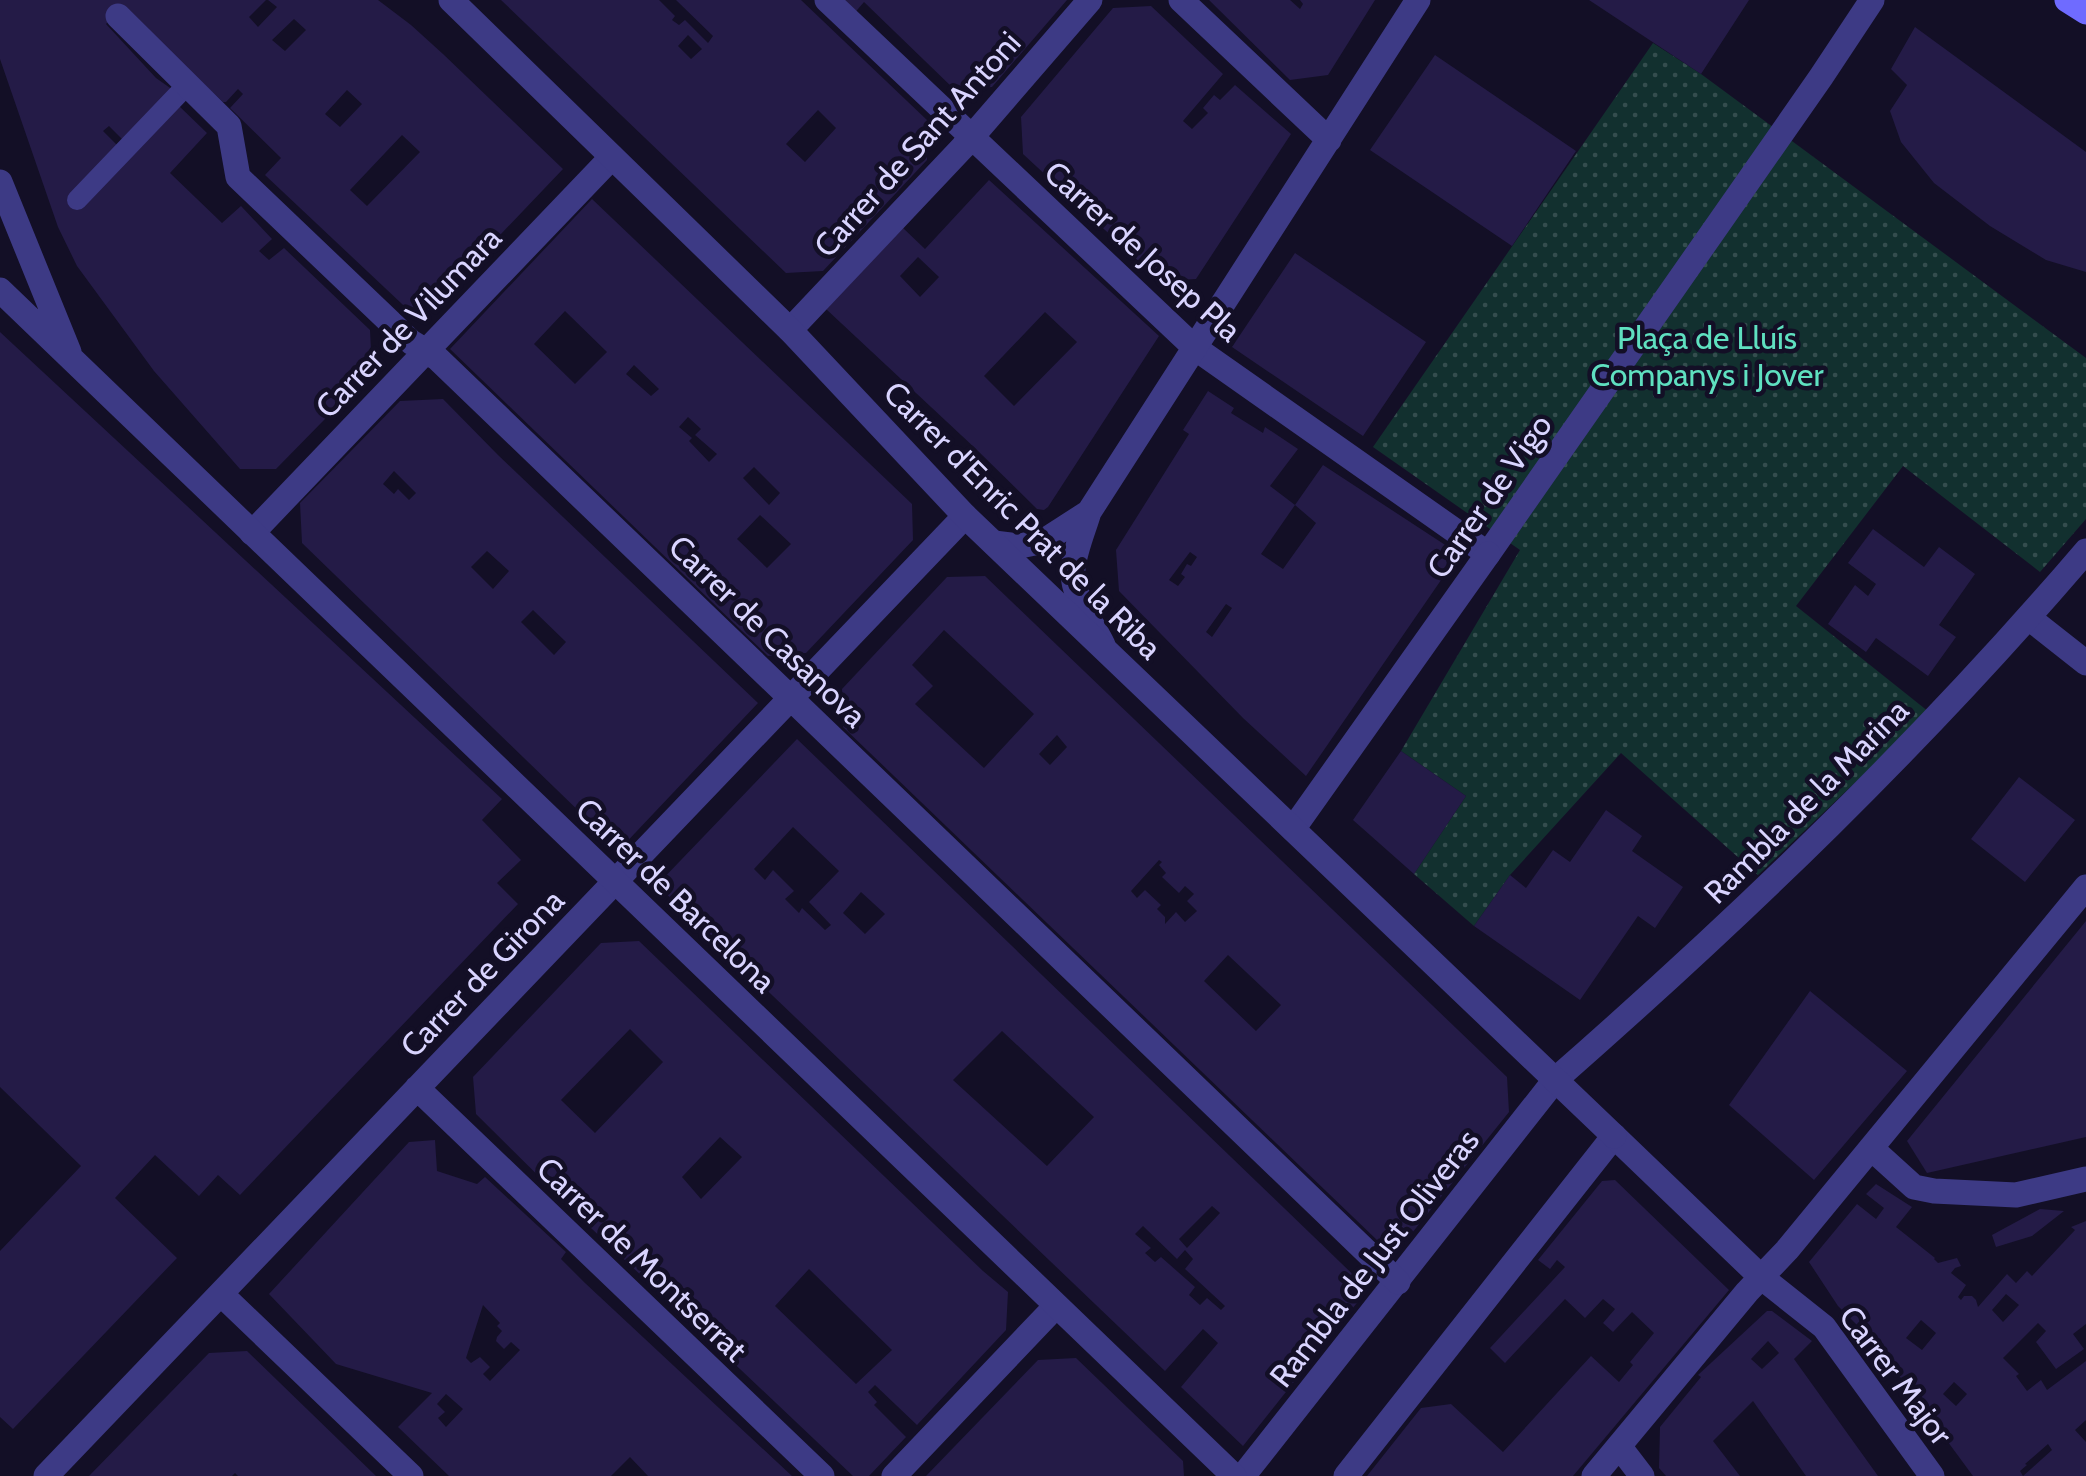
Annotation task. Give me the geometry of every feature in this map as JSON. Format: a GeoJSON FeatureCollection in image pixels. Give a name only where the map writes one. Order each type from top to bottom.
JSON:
{"type":"FeatureCollection","features":[{"type":"Feature","properties":{"kind":"main road"},"geometry":{"type":"LineString","coordinates":[[2067,0],[2086,12]]}},
{"type":"Feature","properties":{"kind":"street","name":"Carrer d'Enric Prat de la Riba"},"geometry":{"type":"LineString","coordinates":[[451,0],[790,330],[965,516],[1555,1080]]}},
{"type":"Feature","properties":{"kind":"street","name":"Carrer de Josep Pla"},"geometry":{"type":"LineString","coordinates":[[827,0],[1195,348],[1488,554]]}},
{"type":"Feature","properties":{"kind":"street","name":"Carrer de Sant Antoni"},"geometry":{"type":"LineString","coordinates":[[790,330],[972,138],[1090,0]]}},
{"type":"Feature","properties":{"kind":"street"},"geometry":{"type":"LineString","coordinates":[[1180,0],[1328,140]]}},
{"type":"Feature","properties":{"kind":"street"},"geometry":{"type":"LineString","coordinates":[[1107,651],[1084,607],[1073,569],[1089,512],[1418,0]]}},
{"type":"Feature","properties":{"kind":"street","name":"Carrer de Vigo"},"geometry":{"type":"LineString","coordinates":[[1293,829],[1872,0]]}},
{"type":"Feature","properties":{"kind":"street","name":"Carrer de Casanova"},"geometry":{"type":"LineString","coordinates":[[118,16],[229,126],[238,177],[411,342],[437,358],[1398,1282]]}},
{"type":"Feature","properties":{"kind":"street","name":"Carrer de Vilumara"},"geometry":{"type":"LineString","coordinates":[[252,533],[612,156]]}},
{"type":"Feature","properties":{"kind":"street","name":"Carrer de Barcelona"},"geometry":{"type":"LineString","coordinates":[[0,182],[73,361]]}},
{"type":"Feature","properties":{"kind":"street","name":"Carrer de Barcelona"},"geometry":{"type":"LineString","coordinates":[[0,290],[1234,1476]]}},
{"type":"Feature","properties":{"kind":"street"},"geometry":{"type":"LineString","coordinates":[[994,543],[1020,546],[1044,541],[1089,512]]}},
{"type":"Feature","properties":{"kind":"street","name":"Carrer de Girona"},"geometry":{"type":"LineString","coordinates":[[46,1476],[965,516]]}},
{"type":"Feature","properties":{"kind":"street","name":"Rambla de la Marina"},"geometry":{"type":"LineString","coordinates":[[1555,1080],[1816,842],[2029,618],[2086,551]]}},
{"type":"Feature","properties":{"kind":"street"},"geometry":{"type":"LineString","coordinates":[[2029,618],[2086,663]]}},
{"type":"Feature","properties":{"kind":"street"},"geometry":{"type":"LineString","coordinates":[[1594,1476],[2086,887]]}},
{"type":"Feature","properties":{"kind":"street"},"geometry":{"type":"LineString","coordinates":[[1555,1080],[1761,1277]]}},
{"type":"Feature","properties":{"kind":"street","name":"Rambla de Just Oliveras"},"geometry":{"type":"LineString","coordinates":[[1243,1476],[1555,1080]]}},
{"type":"Feature","properties":{"kind":"street","name":"Carrer de Montserrat"},"geometry":{"type":"LineString","coordinates":[[417,1088],[822,1476]]}},
{"type":"Feature","properties":{"kind":"street"},"geometry":{"type":"LineString","coordinates":[[1346,1476],[1614,1136]]}},
{"type":"Feature","properties":{"kind":"street"},"geometry":{"type":"LineString","coordinates":[[1870,1148],[1914,1187],[1934,1190],[2016,1195],[2086,1179]]}},
{"type":"Feature","properties":{"kind":"street","name":"Carrer Major"},"geometry":{"type":"LineString","coordinates":[[1761,1277],[1824,1327],[1932,1476]]}},
{"type":"Feature","properties":{"kind":"street"},"geometry":{"type":"LineString","coordinates":[[220,1294],[411,1476]]}},
{"type":"Feature","properties":{"kind":"street"},"geometry":{"type":"LineString","coordinates":[[894,1476],[1056,1306]]}},
{"type":"Feature","properties":{"kind":"street"},"geometry":{"type":"LineString","coordinates":[[1618,1446],[1642,1476]]}},
{"type":"Feature","properties":{"kind":"lane"},"geometry":{"type":"LineString","coordinates":[[77,200],[188,84]]}},
{"type":"Feature","properties":{"kind":"green space","name":"Plaça de Lluís Companys i Jover"},"geometry":{"type":"Polygon","coordinates":[[[1653,43],[1701,74],[2086,358],[2086,519],[2040,572],[1903,466],[1796,606],[1929,712],[1758,875],[1621,753],[1510,875],[1474,926],[1414,874],[1466,796],[1401,751],[1520,550],[1373,447],[1653,43]]]}},
{"type":"Feature","properties":{"kind":"building"},"geometry":{"type":"Polygon","coordinates":[[[0,0],[266,0],[249,17],[258,27],[277,7],[268,0],[378,0],[443,54],[563,169],[419,320],[265,175],[281,158],[230,108],[243,94],[238,89],[223,102],[122,8],[106,24],[156,78],[173,90],[124,141],[109,126],[103,131],[117,145],[70,195],[80,206],[178,105],[207,133],[170,173],[222,223],[241,206],[272,239],[259,251],[269,260],[284,248],[370,330],[372,371],[276,469],[240,469],[154,371],[77,266],[58,227],[0,59],[0,0]],[[294,19],[272,40],[285,51],[306,30],[294,19]],[[347,90],[325,114],[340,127],[362,104],[347,90]],[[402,135],[350,190],[367,206],[420,152],[402,135]]]}},
{"type":"Feature","properties":{"kind":"building"},"geometry":{"type":"Polygon","coordinates":[[[501,0],[659,0],[675,16],[672,20],[679,25],[685,20],[708,43],[713,36],[676,0],[801,0],[928,121],[927,160],[823,271],[786,273],[501,0]],[[688,35],[678,46],[691,59],[702,49],[688,35]],[[818,110],[786,144],[805,162],[836,128],[818,110]]]}},
{"type":"Feature","properties":{"kind":"building"},"geometry":{"type":"Polygon","coordinates":[[[835,0],[1067,0],[992,87],[955,90],[864,2],[852,16],[835,0]]]}},
{"type":"Feature","properties":{"kind":"building"},"geometry":{"type":"Polygon","coordinates":[[[1209,0],[1290,0],[1300,9],[1300,0],[1375,0],[1328,75],[1290,80],[1209,0]]]}},
{"type":"Feature","properties":{"kind":"building"},"geometry":{"type":"Polygon","coordinates":[[[1589,0],[1749,0],[1701,74],[1589,0]]]}},
{"type":"Feature","properties":{"kind":"building"},"geometry":{"type":"Polygon","coordinates":[[[1151,6],[1223,74],[1183,121],[1192,129],[1208,113],[1203,108],[1214,95],[1220,100],[1235,85],[1291,134],[1196,279],[1160,281],[1023,154],[1021,117],[1113,8],[1151,6]]]}},
{"type":"Feature","properties":{"kind":"building"},"geometry":{"type":"Polygon","coordinates":[[[1915,27],[2086,152],[2086,272],[2046,260],[1990,226],[1934,183],[1901,142],[1890,111],[1907,85],[1891,69],[1915,27]]]}},
{"type":"Feature","properties":{"kind":"building"},"geometry":{"type":"Polygon","coordinates":[[[1435,55],[1576,151],[1512,246],[1370,150],[1435,55]]]}},
{"type":"Feature","properties":{"kind":"building"},"geometry":{"type":"Polygon","coordinates":[[[989,180],[1159,336],[1044,510],[1037,509],[826,309],[903,228],[925,249],[989,180]],[[918,257],[900,276],[920,297],[939,277],[918,257]],[[1045,312],[984,376],[1014,406],[1077,342],[1045,312]]]}},
{"type":"Feature","properties":{"kind":"building"},"geometry":{"type":"Polygon","coordinates":[[[592,199],[912,504],[913,540],[806,653],[768,656],[450,349],[592,199]],[[565,311],[534,344],[575,384],[607,352],[565,311]],[[634,365],[626,374],[651,396],[659,389],[634,365]],[[688,417],[679,427],[709,462],[717,454],[695,435],[701,429],[688,417]],[[754,467],[743,478],[769,505],[780,493],[754,467]],[[760,515],[737,539],[767,568],[791,544],[760,515]]]}},
{"type":"Feature","properties":{"kind":"building"},"geometry":{"type":"Polygon","coordinates":[[[1295,253],[1426,342],[1363,436],[1232,347],[1295,253]]]}},
{"type":"Feature","properties":{"kind":"building"},"geometry":{"type":"Polygon","coordinates":[[[0,332],[502,799],[482,820],[521,860],[497,883],[518,904],[240,1195],[218,1175],[199,1196],[155,1155],[115,1198],[177,1258],[13,1429],[0,1417],[0,1251],[81,1166],[0,1087],[0,332]]]}},
{"type":"Feature","properties":{"kind":"building"},"geometry":{"type":"Polygon","coordinates":[[[1208,391],[1234,408],[1231,413],[1263,433],[1265,427],[1298,449],[1270,486],[1295,505],[1323,465],[1459,554],[1306,776],[1243,718],[1119,591],[1116,550],[1189,434],[1183,430],[1208,391]],[[1295,505],[1261,554],[1283,569],[1316,523],[1295,505]],[[1190,552],[1169,580],[1178,586],[1185,577],[1181,574],[1187,564],[1191,566],[1197,557],[1190,552]],[[1226,604],[1206,632],[1212,637],[1232,608],[1226,604]]]}},
{"type":"Feature","properties":{"kind":"building"},"geometry":{"type":"Polygon","coordinates":[[[443,399],[758,703],[619,850],[302,543],[300,503],[400,401],[443,399]],[[394,471],[383,484],[394,494],[398,489],[409,500],[416,493],[394,471]],[[487,551],[471,567],[493,589],[509,571],[487,551]],[[533,610],[521,622],[554,655],[566,642],[533,610]]]}},
{"type":"Feature","properties":{"kind":"building"},"geometry":{"type":"Polygon","coordinates":[[[1873,529],[1924,567],[1939,547],[1975,574],[1939,625],[1956,637],[1928,676],[1876,638],[1866,652],[1828,624],[1855,585],[1868,596],[1876,584],[1848,563],[1873,529]]]}},
{"type":"Feature","properties":{"kind":"building"},"geometry":{"type":"Polygon","coordinates":[[[985,576],[1507,1077],[1509,1112],[1408,1238],[1378,1241],[843,727],[842,689],[947,577],[985,576]],[[944,630],[912,665],[933,686],[915,704],[984,768],[1034,714],[944,630]],[[1057,735],[1039,754],[1050,765],[1067,747],[1057,735]],[[1159,860],[1131,891],[1137,898],[1145,890],[1161,905],[1157,909],[1165,917],[1165,924],[1176,912],[1185,922],[1197,911],[1187,901],[1194,894],[1185,886],[1179,893],[1162,877],[1166,873],[1159,860]],[[1228,955],[1204,981],[1256,1031],[1281,1005],[1228,955]]]}},
{"type":"Feature","properties":{"kind":"building"},"geometry":{"type":"Polygon","coordinates":[[[797,739],[1368,1289],[1243,1446],[1181,1387],[1218,1343],[1203,1329],[1165,1371],[657,885],[797,739]],[[793,827],[754,869],[765,880],[773,870],[794,891],[785,899],[799,913],[802,908],[825,930],[831,925],[809,902],[839,871],[793,827]],[[861,892],[843,913],[865,934],[885,914],[861,892]],[[1002,1031],[953,1080],[1047,1166],[1094,1117],[1002,1031]],[[1212,1206],[1179,1239],[1187,1248],[1220,1213],[1212,1206]],[[1143,1226],[1135,1234],[1151,1248],[1145,1253],[1155,1262],[1161,1257],[1195,1287],[1189,1295],[1200,1305],[1207,1298],[1221,1310],[1225,1306],[1185,1269],[1193,1259],[1185,1250],[1177,1259],[1143,1226]]]}},
{"type":"Feature","properties":{"kind":"building"},"geometry":{"type":"Polygon","coordinates":[[[1401,751],[1466,796],[1414,874],[1353,820],[1401,751]]]}},
{"type":"Feature","properties":{"kind":"building"},"geometry":{"type":"Polygon","coordinates":[[[2019,777],[2075,820],[2025,882],[1971,839],[2019,777]]]}},
{"type":"Feature","properties":{"kind":"building"},"geometry":{"type":"Polygon","coordinates":[[[1606,810],[1642,836],[1632,851],[1683,887],[1655,928],[1638,916],[1580,1000],[1474,926],[1510,875],[1526,888],[1553,850],[1570,862],[1606,810]]]}},
{"type":"Feature","properties":{"kind":"building"},"geometry":{"type":"Polygon","coordinates":[[[2086,921],[2086,1137],[1927,1173],[1907,1141],[2086,921]]]}},
{"type":"Feature","properties":{"kind":"building"},"geometry":{"type":"Polygon","coordinates":[[[639,941],[1008,1292],[1006,1330],[917,1425],[875,1385],[868,1392],[877,1402],[874,1405],[906,1437],[869,1476],[853,1476],[476,1114],[473,1077],[601,943],[639,941]],[[630,1029],[561,1100],[595,1133],[663,1062],[630,1029]],[[720,1137],[682,1177],[701,1199],[742,1157],[720,1137]],[[809,1269],[775,1306],[856,1384],[892,1350],[809,1269]]]}},
{"type":"Feature","properties":{"kind":"building"},"geometry":{"type":"Polygon","coordinates":[[[1810,991],[1907,1071],[1814,1180],[1729,1105],[1810,991]]]}},
{"type":"Feature","properties":{"kind":"building"},"geometry":{"type":"Polygon","coordinates":[[[435,1140],[437,1171],[477,1184],[485,1177],[566,1252],[561,1259],[585,1283],[792,1476],[648,1476],[630,1457],[611,1476],[449,1476],[398,1427],[432,1393],[336,1364],[269,1294],[409,1142],[435,1140]],[[483,1305],[466,1358],[471,1363],[480,1357],[490,1367],[483,1374],[490,1381],[520,1350],[511,1342],[504,1349],[496,1341],[502,1331],[497,1326],[500,1323],[483,1305]],[[446,1394],[437,1404],[445,1412],[438,1418],[446,1427],[463,1409],[446,1394]]]}},
{"type":"Feature","properties":{"kind":"building"},"geometry":{"type":"Polygon","coordinates":[[[1615,1180],[1729,1290],[1573,1476],[1367,1476],[1421,1408],[1451,1404],[1503,1452],[1591,1356],[1619,1382],[1654,1333],[1632,1312],[1613,1332],[1603,1323],[1615,1309],[1603,1299],[1585,1318],[1565,1299],[1505,1363],[1490,1348],[1565,1267],[1557,1260],[1550,1269],[1538,1260],[1602,1181],[1615,1180]]]}},
{"type":"Feature","properties":{"kind":"building"},"geometry":{"type":"Polygon","coordinates":[[[1876,1184],[1912,1207],[1896,1227],[1938,1263],[1957,1258],[1961,1266],[1951,1273],[1966,1285],[1958,1297],[1961,1300],[1972,1296],[1978,1307],[2007,1274],[2016,1283],[2027,1271],[2032,1276],[2075,1230],[2071,1227],[2086,1221],[2086,1324],[2073,1334],[2084,1349],[2056,1369],[2036,1342],[2046,1331],[2038,1323],[2003,1358],[2019,1374],[2016,1376],[2027,1391],[2041,1380],[2047,1390],[2086,1361],[2086,1420],[2075,1430],[2086,1442],[2086,1476],[2023,1476],[1973,1476],[1862,1321],[1858,1326],[1838,1306],[1809,1262],[1857,1204],[1876,1219],[1884,1208],[1866,1194],[1876,1184]],[[2006,1294],[1992,1310],[2003,1322],[2019,1305],[2006,1294]],[[1921,1320],[1906,1338],[1922,1350],[1936,1333],[1921,1320]],[[1954,1382],[1943,1394],[1956,1406],[1967,1394],[1954,1382]],[[2048,1444],[2025,1464],[2020,1471],[2023,1476],[2052,1450],[2048,1444]]]}},
{"type":"Feature","properties":{"kind":"building"},"geometry":{"type":"Polygon","coordinates":[[[2040,1209],[2064,1211],[2032,1236],[1996,1247],[1992,1235],[2040,1209]]]}},
{"type":"Feature","properties":{"kind":"building"},"geometry":{"type":"Polygon","coordinates":[[[1767,1311],[1772,1311],[1812,1341],[1794,1359],[1878,1476],[1806,1476],[1753,1401],[1713,1441],[1740,1476],[1666,1476],[1659,1468],[1660,1427],[1701,1377],[1698,1375],[1767,1311]],[[1768,1341],[1751,1359],[1762,1369],[1779,1353],[1768,1341]]]}},
{"type":"Feature","properties":{"kind":"building"},"geometry":{"type":"Polygon","coordinates":[[[247,1351],[376,1476],[235,1473],[89,1476],[209,1353],[247,1351]]]}},
{"type":"Feature","properties":{"kind":"building"},"geometry":{"type":"Polygon","coordinates":[[[1076,1358],[1183,1461],[1184,1476],[926,1476],[1038,1360],[1076,1358]]]}}]}
